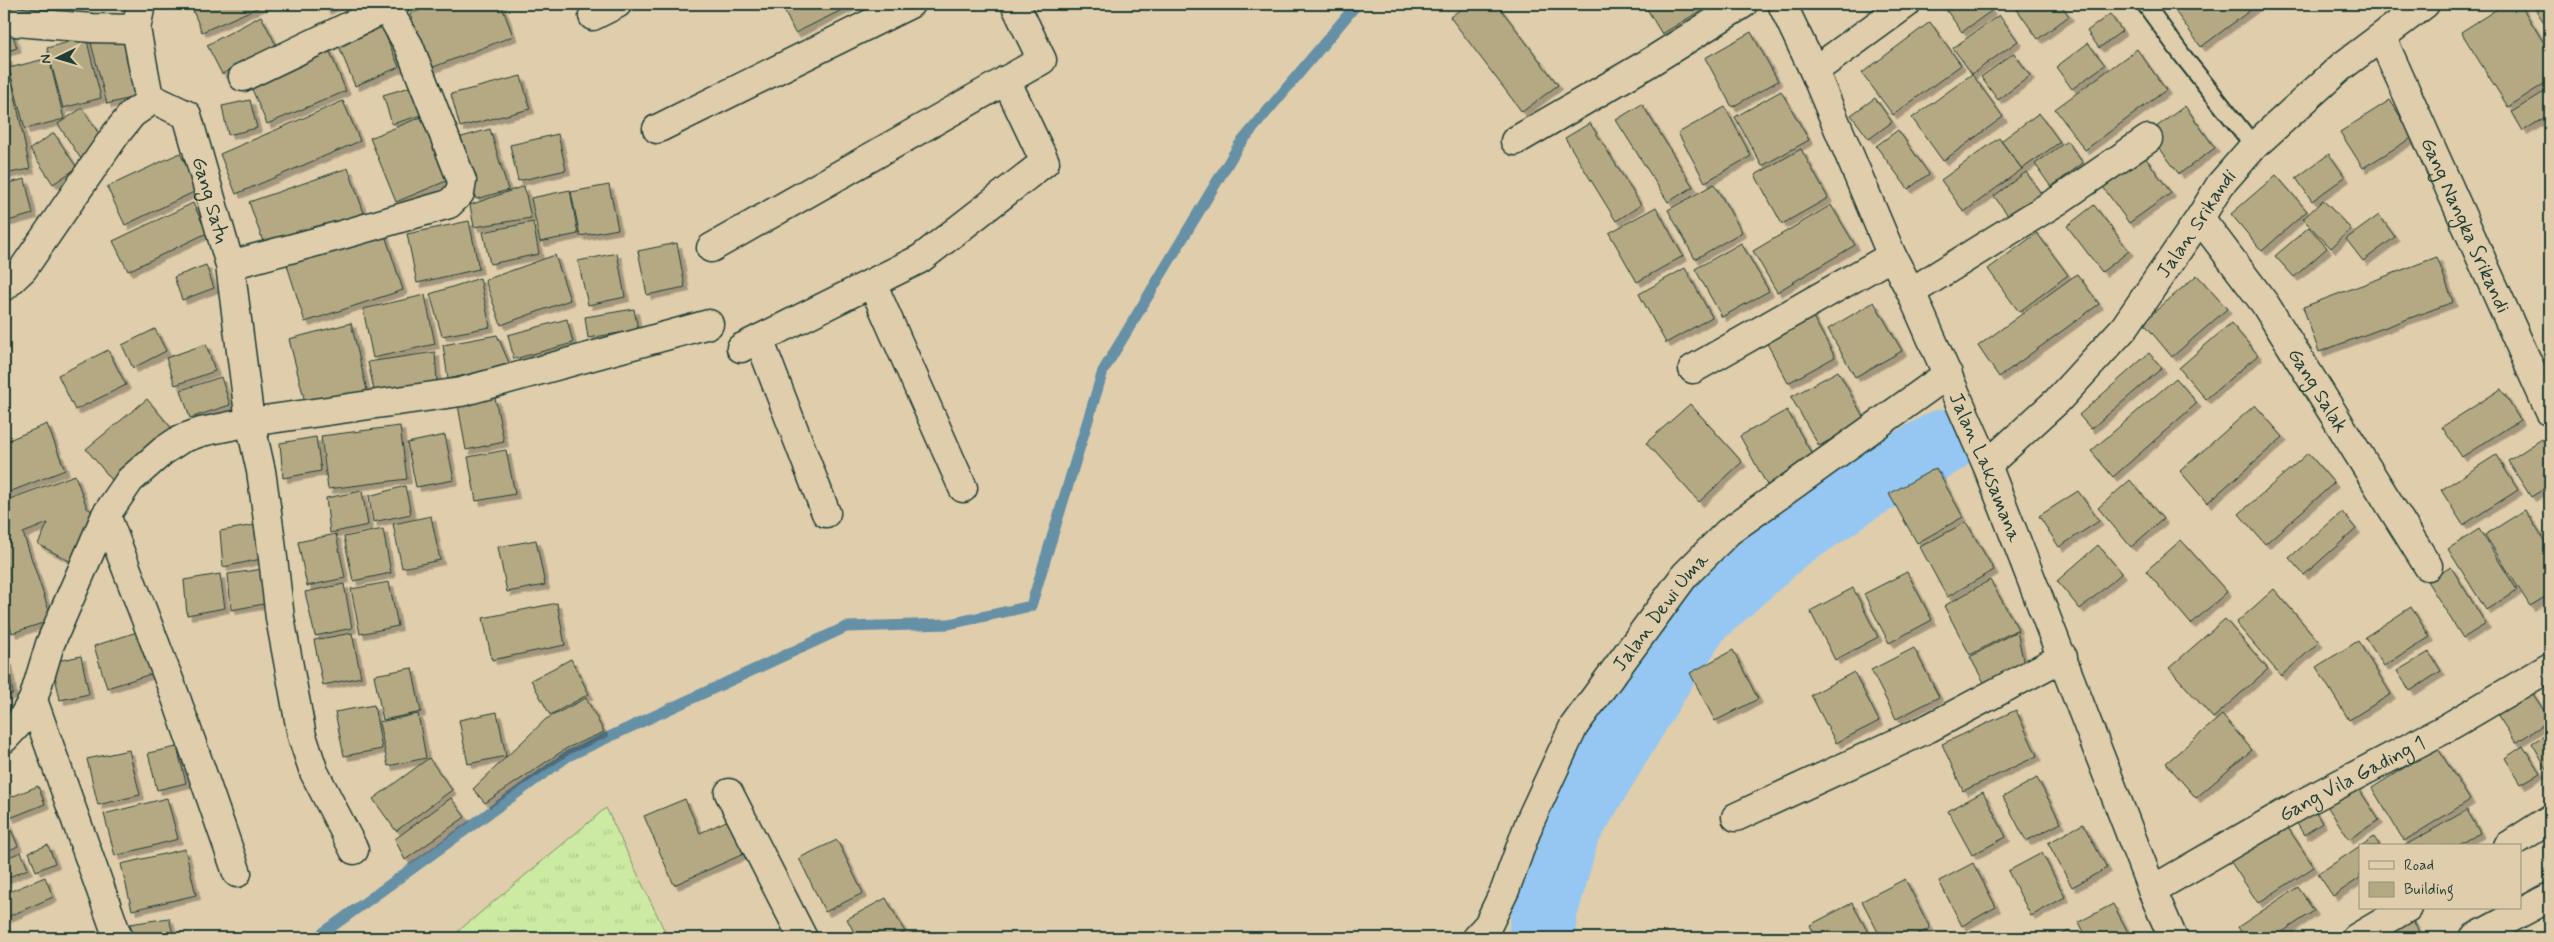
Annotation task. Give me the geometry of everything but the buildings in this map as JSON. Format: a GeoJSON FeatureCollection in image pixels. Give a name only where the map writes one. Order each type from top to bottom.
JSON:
{"type":"FeatureCollection","features":[{"type":"Feature","properties":{"kind":"street"},"geometry":{"type":"LineString","coordinates":[[657,129],[910,4]]}},
{"type":"Feature","properties":{"kind":"street"},"geometry":{"type":"LineString","coordinates":[[711,248],[1042,60],[1015,4]]}},
{"type":"Feature","properties":{"kind":"street"},"geometry":{"type":"LineString","coordinates":[[1514,141],[1647,64],[1743,4]]}},
{"type":"Feature","properties":{"kind":"street","name":"Jalan Laksamana"},"geometry":{"type":"LineString","coordinates":[[1782,4],[1814,71],[1892,256],[1911,292],[1987,464],[2152,890],[2173,938]]}},
{"type":"Feature","properties":{"kind":"street"},"geometry":{"type":"LineString","coordinates":[[1814,71],[1906,4]]}},
{"type":"Feature","properties":{"kind":"street","name":"Jalan Srikandi"},"geometry":{"type":"LineString","coordinates":[[1987,464],[2057,401],[2124,328],[2200,218],[2220,184],[2254,146],[2341,67],[2425,4]]}},
{"type":"Feature","properties":{"kind":"street"},"geometry":{"type":"LineString","coordinates":[[230,265],[449,204],[460,193],[462,181],[432,100],[391,6],[243,76]]}},
{"type":"Feature","properties":{"kind":"street"},"geometry":{"type":"LineString","coordinates":[[4,287],[23,269],[116,134],[132,114],[145,105],[150,98],[138,16],[92,28],[16,22]]}},
{"type":"Feature","properties":{"kind":"street","name":"Gang Nangka Srikandi"},"geometry":{"type":"LineString","coordinates":[[2382,38],[2550,412]]}},
{"type":"Feature","properties":{"kind":"street"},"geometry":{"type":"LineString","coordinates":[[826,513],[750,343],[920,259],[1045,162],[1006,80]]}},
{"type":"Feature","properties":{"kind":"street","name":"Gang Satu"},"geometry":{"type":"LineString","coordinates":[[150,98],[187,115],[230,265],[250,422],[261,471],[280,618],[302,736],[314,772],[354,850]]}},
{"type":"Feature","properties":{"kind":"street"},"geometry":{"type":"LineString","coordinates":[[1911,292],[2058,200],[2148,139]]}},
{"type":"Feature","properties":{"kind":"street","name":"Gang Salak"},"geometry":{"type":"LineString","coordinates":[[2200,218],[2265,304],[2428,566]]}},
{"type":"Feature","properties":{"kind":"street"},"geometry":{"type":"LineString","coordinates":[[1694,370],[1892,256]]}},
{"type":"Feature","properties":{"kind":"street"},"geometry":{"type":"LineString","coordinates":[[872,283],[963,488]]}},
{"type":"Feature","properties":{"kind":"street"},"geometry":{"type":"LineString","coordinates":[[4,739],[20,722],[33,700],[50,644],[106,515],[130,480],[163,451],[181,439],[201,432],[250,422],[461,392],[709,324]]}},
{"type":"Feature","properties":{"kind":"street","name":"Jalan Dewi Uma"},"geometry":{"type":"LineString","coordinates":[[1476,938],[1488,925],[1505,890],[1530,821],[1574,726],[1685,575],[1728,532],[1948,374]]}},
{"type":"Feature","properties":{"kind":"street"},"geometry":{"type":"LineString","coordinates":[[106,515],[176,698],[237,873]]}},
{"type":"Feature","properties":{"kind":"street"},"geometry":{"type":"LineString","coordinates":[[1736,817],[1929,728],[2063,658]]}},
{"type":"Feature","properties":{"kind":"street","name":"Gang Vila Gading 1"},"geometry":{"type":"LineString","coordinates":[[2152,890],[2301,804],[2443,730],[2550,667]]}},
{"type":"Feature","properties":{"kind":"street"},"geometry":{"type":"LineString","coordinates":[[33,700],[118,938]]}},
{"type":"Feature","properties":{"kind":"street"},"geometry":{"type":"LineString","coordinates":[[729,793],[803,938]]}},
{"type":"Feature","properties":{"kind":"street"},"geometry":{"type":"LineString","coordinates":[[2511,844],[2550,819]]}},
{"type":"Feature","properties":{"kind":"street"},"geometry":{"type":"LineString","coordinates":[[2474,938],[2550,897]]}},
{"type":"Feature","properties":{"kind":"street"},"geometry":{"type":"LineString","coordinates":[[2356,938],[2403,910]]}},
{"type":"Feature","properties":{"kind":"lane"},"geometry":{"type":"LineString","coordinates":[[2145,4],[2182,55],[2254,146]]}},
{"type":"Feature","properties":{"kind":"green space"},"geometry":{"type":"Polygon","coordinates":[[[606,808],[668,938],[450,938],[606,808]]]}},
{"type":"Feature","properties":{"kind":"waterway"},"geometry":{"type":"LineString","coordinates":[[316,938],[568,756],[846,627],[949,624],[1031,606],[1103,371],[1239,145],[1357,4]]}},
{"type":"Feature","properties":{"kind":"waterway"},"geometry":{"type":"LineString","coordinates":[[1541,938],[1545,910],[1567,831],[1664,669],[1699,617],[1783,542],[1856,492],[1944,442]]}}]}
